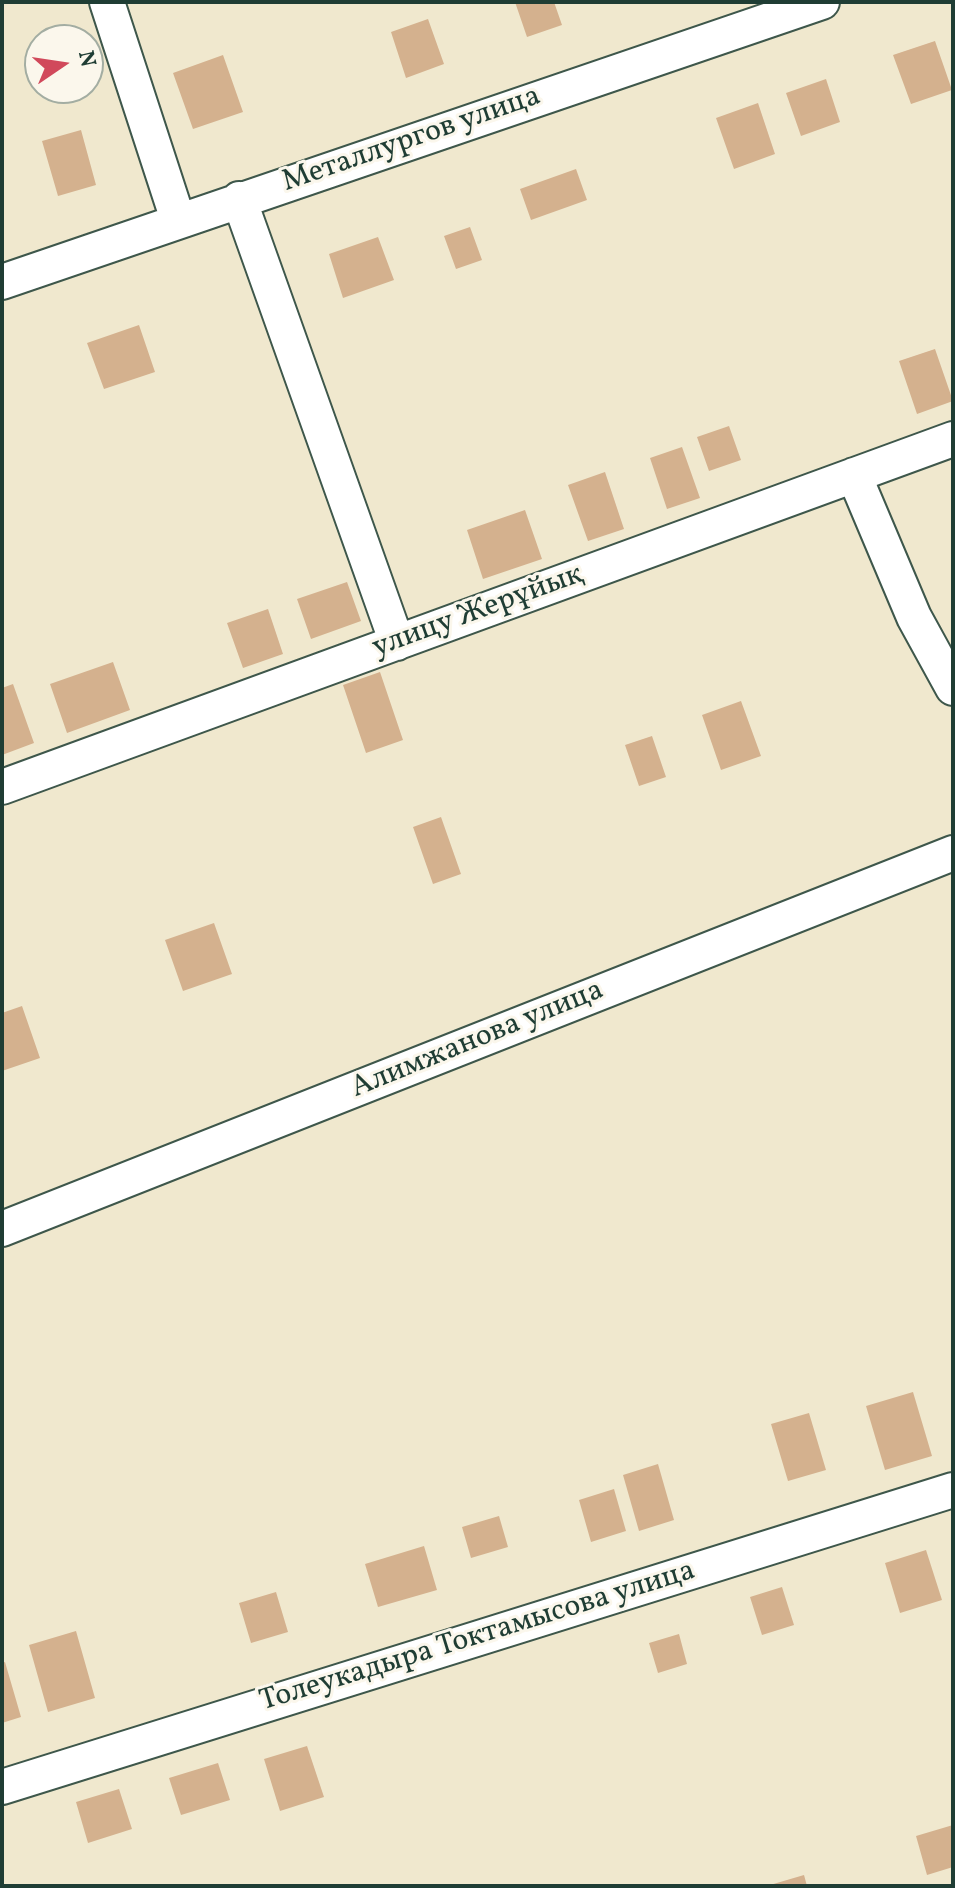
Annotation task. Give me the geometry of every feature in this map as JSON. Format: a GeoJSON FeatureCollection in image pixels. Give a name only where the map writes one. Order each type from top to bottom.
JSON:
{"type":"FeatureCollection","features":[{"type":"Feature","properties":{"kind":"street"},"geometry":{"type":"LineString","coordinates":[[107,2],[178,220]]}},
{"type":"Feature","properties":{"kind":"street","name":"Металлургов улица"},"geometry":{"type":"LineString","coordinates":[[2,282],[822,2]]}},
{"type":"Feature","properties":{"kind":"street"},"geometry":{"type":"LineString","coordinates":[[239,199],[397,643]]}},
{"type":"Feature","properties":{"kind":"street","name":"улицу Жерұйық"},"geometry":{"type":"LineString","coordinates":[[2,787],[953,439]]}},
{"type":"Feature","properties":{"kind":"street"},"geometry":{"type":"LineString","coordinates":[[854,475],[914,617],[953,688]]}},
{"type":"Feature","properties":{"kind":"street","name":"Алимжанова улица"},"geometry":{"type":"LineString","coordinates":[[2,1229],[953,853]]}},
{"type":"Feature","properties":{"kind":"street","name":"Толеукадыра Токтамысова улица"},"geometry":{"type":"LineString","coordinates":[[2,1787],[953,1490]]}},
{"type":"Feature","properties":{"kind":"building"},"geometry":{"type":"Polygon","coordinates":[[[515,2],[554,2],[562,25],[527,37],[515,2]]]}},
{"type":"Feature","properties":{"kind":"building"},"geometry":{"type":"Polygon","coordinates":[[[428,19],[444,64],[406,78],[391,32],[428,19]]]}},
{"type":"Feature","properties":{"kind":"building"},"geometry":{"type":"Polygon","coordinates":[[[935,41],[952,90],[911,104],[893,55],[935,41]]]}},
{"type":"Feature","properties":{"kind":"building"},"geometry":{"type":"Polygon","coordinates":[[[223,55],[243,112],[193,129],[173,73],[223,55]]]}},
{"type":"Feature","properties":{"kind":"building"},"geometry":{"type":"Polygon","coordinates":[[[826,79],[840,122],[801,136],[786,93],[826,79]]]}},
{"type":"Feature","properties":{"kind":"building"},"geometry":{"type":"Polygon","coordinates":[[[758,103],[775,154],[734,169],[716,118],[758,103]]]}},
{"type":"Feature","properties":{"kind":"building"},"geometry":{"type":"Polygon","coordinates":[[[81,130],[96,185],[58,196],[42,141],[81,130]]]}},
{"type":"Feature","properties":{"kind":"building"},"geometry":{"type":"Polygon","coordinates":[[[576,169],[587,200],[531,220],[520,189],[576,169]]]}},
{"type":"Feature","properties":{"kind":"building"},"geometry":{"type":"Polygon","coordinates":[[[470,227],[482,260],[456,269],[444,236],[470,227]]]}},
{"type":"Feature","properties":{"kind":"building"},"geometry":{"type":"Polygon","coordinates":[[[378,237],[394,280],[343,298],[329,254],[378,237]]]}},
{"type":"Feature","properties":{"kind":"building"},"geometry":{"type":"Polygon","coordinates":[[[139,325],[155,372],[104,389],[87,343],[139,325]]]}},
{"type":"Feature","properties":{"kind":"building"},"geometry":{"type":"Polygon","coordinates":[[[935,349],[953,401],[917,414],[899,361],[935,349]]]}},
{"type":"Feature","properties":{"kind":"building"},"geometry":{"type":"Polygon","coordinates":[[[729,426],[741,460],[709,471],[697,437],[729,426]]]}},
{"type":"Feature","properties":{"kind":"building"},"geometry":{"type":"Polygon","coordinates":[[[682,447],[700,498],[667,509],[650,458],[682,447]]]}},
{"type":"Feature","properties":{"kind":"building"},"geometry":{"type":"Polygon","coordinates":[[[605,472],[624,529],[588,541],[568,485],[605,472]]]}},
{"type":"Feature","properties":{"kind":"building"},"geometry":{"type":"Polygon","coordinates":[[[525,510],[542,559],[483,579],[467,530],[525,510]]]}},
{"type":"Feature","properties":{"kind":"building"},"geometry":{"type":"Polygon","coordinates":[[[347,582],[361,621],[311,639],[297,599],[347,582]]]}},
{"type":"Feature","properties":{"kind":"building"},"geometry":{"type":"Polygon","coordinates":[[[268,609],[283,654],[243,668],[227,623],[268,609]]]}},
{"type":"Feature","properties":{"kind":"building"},"geometry":{"type":"Polygon","coordinates":[[[113,662],[130,710],[67,733],[50,684],[113,662]]]}},
{"type":"Feature","properties":{"kind":"building"},"geometry":{"type":"Polygon","coordinates":[[[380,672],[403,740],[366,753],[343,685],[380,672]]]}},
{"type":"Feature","properties":{"kind":"building"},"geometry":{"type":"Polygon","coordinates":[[[13,684],[34,743],[2,755],[2,688],[13,684]]]}},
{"type":"Feature","properties":{"kind":"building"},"geometry":{"type":"Polygon","coordinates":[[[741,701],[761,756],[721,770],[702,715],[741,701]]]}},
{"type":"Feature","properties":{"kind":"building"},"geometry":{"type":"Polygon","coordinates":[[[652,736],[666,777],[639,786],[625,745],[652,736]]]}},
{"type":"Feature","properties":{"kind":"building"},"geometry":{"type":"Polygon","coordinates":[[[441,817],[461,874],[433,884],[413,827],[441,817]]]}},
{"type":"Feature","properties":{"kind":"building"},"geometry":{"type":"Polygon","coordinates":[[[214,923],[232,974],[183,991],[165,940],[214,923]]]}},
{"type":"Feature","properties":{"kind":"building"},"geometry":{"type":"Polygon","coordinates":[[[22,1006],[40,1058],[2,1071],[2,1013],[22,1006]]]}},
{"type":"Feature","properties":{"kind":"building"},"geometry":{"type":"Polygon","coordinates":[[[913,1392],[932,1456],[885,1470],[866,1406],[913,1392]]]}},
{"type":"Feature","properties":{"kind":"building"},"geometry":{"type":"Polygon","coordinates":[[[809,1413],[826,1470],[788,1481],[771,1424],[809,1413]]]}},
{"type":"Feature","properties":{"kind":"building"},"geometry":{"type":"Polygon","coordinates":[[[658,1464],[674,1520],[639,1531],[623,1475],[658,1464]]]}},
{"type":"Feature","properties":{"kind":"building"},"geometry":{"type":"Polygon","coordinates":[[[614,1489],[626,1531],[591,1542],[579,1500],[614,1489]]]}},
{"type":"Feature","properties":{"kind":"building"},"geometry":{"type":"Polygon","coordinates":[[[499,1516],[508,1547],[471,1558],[462,1527],[499,1516]]]}},
{"type":"Feature","properties":{"kind":"building"},"geometry":{"type":"Polygon","coordinates":[[[424,1546],[437,1590],[378,1607],[365,1564],[424,1546]]]}},
{"type":"Feature","properties":{"kind":"building"},"geometry":{"type":"Polygon","coordinates":[[[926,1550],[942,1600],[900,1613],[885,1563],[926,1550]]]}},
{"type":"Feature","properties":{"kind":"building"},"geometry":{"type":"Polygon","coordinates":[[[782,1587],[794,1625],[762,1635],[750,1597],[782,1587]]]}},
{"type":"Feature","properties":{"kind":"building"},"geometry":{"type":"Polygon","coordinates":[[[276,1592],[288,1632],[251,1643],[239,1603],[276,1592]]]}},
{"type":"Feature","properties":{"kind":"building"},"geometry":{"type":"Polygon","coordinates":[[[76,1631],[95,1698],[48,1712],[29,1645],[76,1631]]]}},
{"type":"Feature","properties":{"kind":"building"},"geometry":{"type":"Polygon","coordinates":[[[679,1634],[687,1664],[658,1673],[649,1643],[679,1634]]]}},
{"type":"Feature","properties":{"kind":"building"},"geometry":{"type":"Polygon","coordinates":[[[5,1662],[21,1717],[2,1723],[2,1663],[5,1662]]]}},
{"type":"Feature","properties":{"kind":"building"},"geometry":{"type":"Polygon","coordinates":[[[307,1746],[324,1797],[280,1811],[264,1759],[307,1746]]]}},
{"type":"Feature","properties":{"kind":"building"},"geometry":{"type":"Polygon","coordinates":[[[218,1763],[230,1800],[181,1815],[169,1778],[218,1763]]]}},
{"type":"Feature","properties":{"kind":"building"},"geometry":{"type":"Polygon","coordinates":[[[119,1789],[132,1829],[88,1843],[76,1802],[119,1789]]]}},
{"type":"Feature","properties":{"kind":"building"},"geometry":{"type":"Polygon","coordinates":[[[953,1825],[953,1867],[927,1875],[916,1836],[953,1825]]]}},
{"type":"Feature","properties":{"kind":"building"},"geometry":{"type":"Polygon","coordinates":[[[804,1875],[807,1886],[770,1886],[770,1885],[804,1875]]]}}]}
